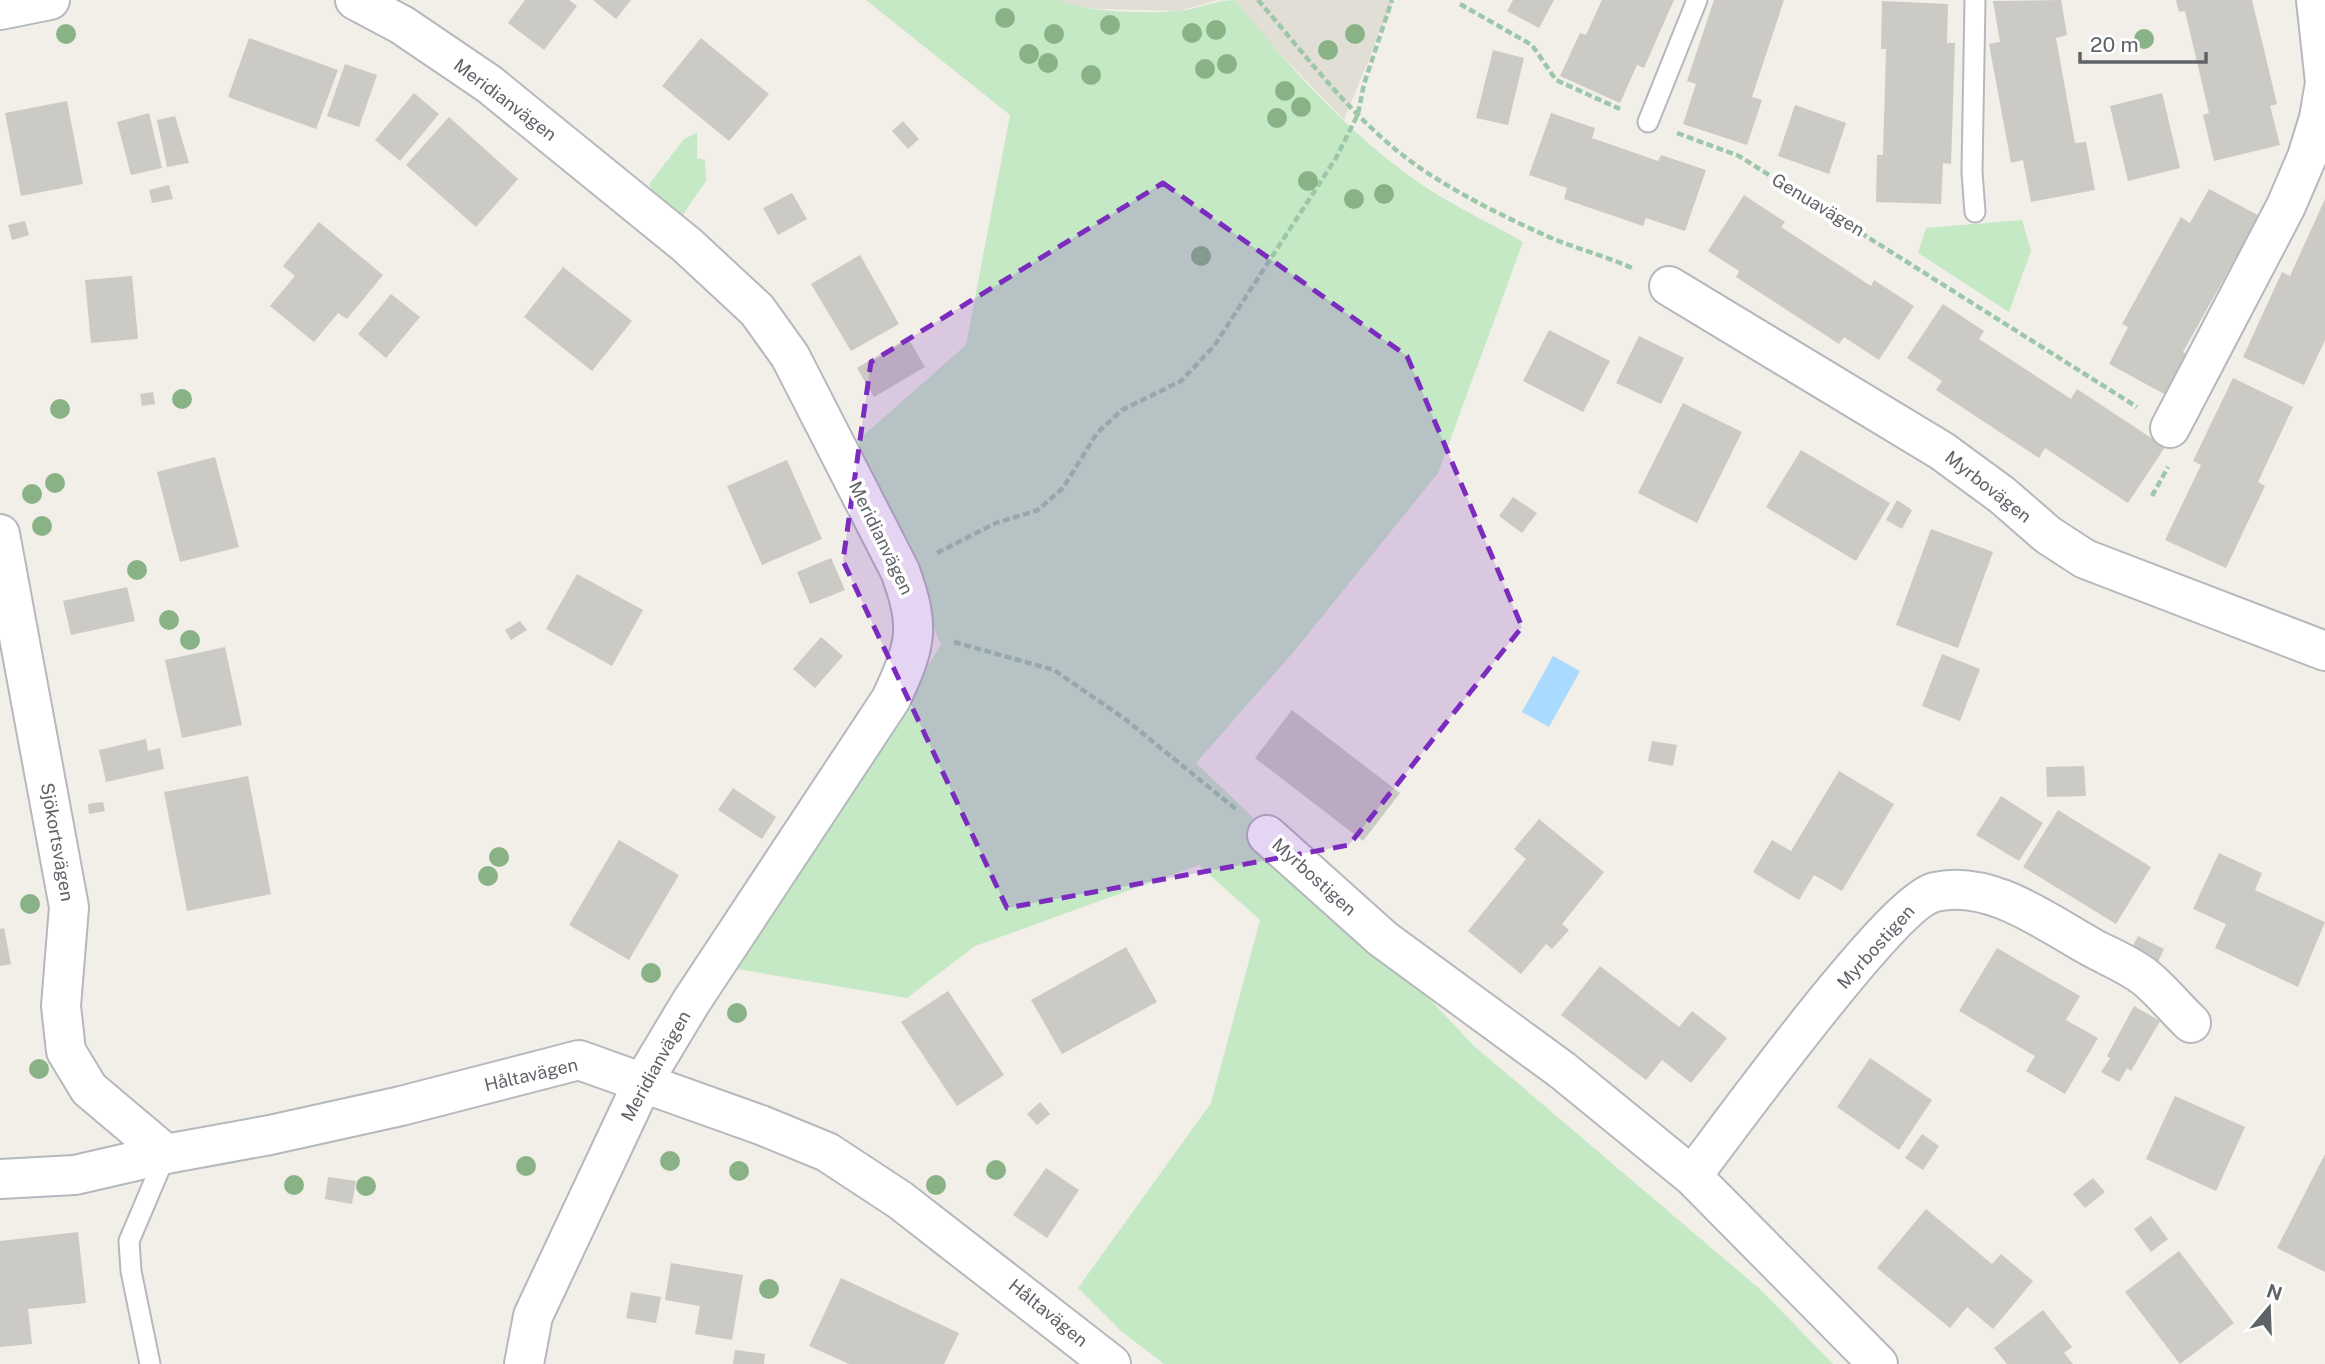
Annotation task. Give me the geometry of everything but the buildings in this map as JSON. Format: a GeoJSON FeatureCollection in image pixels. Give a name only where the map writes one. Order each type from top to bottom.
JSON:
{"type":"FeatureCollection","features":[{"type":"Feature","properties":{"kind":"street"},"geometry":{"type":"LineString","coordinates":[[0,10],[50,0]]}},
{"type":"Feature","properties":{"kind":"street","name":"Meridianvägen"},"geometry":{"type":"LineString","coordinates":[[355,0],[401,25],[489,84],[687,245],[757,310],[790,356],[900,571],[912,604],[915,635],[907,664],[891,699],[691,1002],[643,1083],[533,1316],[524,1364]]}},
{"type":"Feature","properties":{"kind":"street"},"geometry":{"type":"LineString","coordinates":[[2170,428],[2292,194],[2319,118],[2324,61],[2316,0]]}},
{"type":"Feature","properties":{"kind":"street","name":"Myrbovägen"},"geometry":{"type":"LineString","coordinates":[[1669,286],[1942,451],[2002,495],[2048,535],[2085,559],[2325,651]]}},
{"type":"Feature","properties":{"kind":"street","name":"Sjökortsvägen"},"geometry":{"type":"LineString","coordinates":[[0,534],[69,907],[61,1006],[66,1051],[89,1089],[166,1154]]}},
{"type":"Feature","properties":{"kind":"street","name":"Myrbostigen"},"geometry":{"type":"LineString","coordinates":[[1267,835],[1383,939],[1562,1070],[1692,1176],[1878,1364]]}},
{"type":"Feature","properties":{"kind":"street","name":"Myrbostigen"},"geometry":{"type":"LineString","coordinates":[[1692,1176],[1769,1072],[1878,942],[1913,904],[1934,892],[1969,891],[2006,900],[2146,977],[2191,1023]]}},
{"type":"Feature","properties":{"kind":"street","name":"Håltavägen"},"geometry":{"type":"LineString","coordinates":[[0,1179],[75,1175],[401,1106],[579,1060],[827,1152],[900,1200],[1111,1364]]}},
{"type":"Feature","properties":{"kind":"lane"},"geometry":{"type":"LineString","coordinates":[[1648,122],[1697,0]]}},
{"type":"Feature","properties":{"kind":"lane"},"geometry":{"type":"LineString","coordinates":[[1975,0],[1972,172],[1975,212]]}},
{"type":"Feature","properties":{"kind":"lane"},"geometry":{"type":"LineString","coordinates":[[150,1364],[131,1270],[130,1241],[166,1154]]}},
{"type":"Feature","properties":{"kind":"path"},"geometry":{"type":"LineString","coordinates":[[1258,0],[1321,78],[1407,158],[1462,194],[1550,237],[1613,259],[1669,286]]}},
{"type":"Feature","properties":{"kind":"path"},"geometry":{"type":"LineString","coordinates":[[900,571],[996,523],[1038,510],[1063,488],[1097,433],[1122,410],[1181,380],[1214,346],[1329,169],[1358,114],[1364,84],[1392,0]]}},
{"type":"Feature","properties":{"kind":"path","name":"Genuavägen"},"geometry":{"type":"LineString","coordinates":[[1461,4],[1532,45],[1556,80],[1648,122],[1739,156],[2170,428]]}},
{"type":"Feature","properties":{"kind":"path"},"geometry":{"type":"LineString","coordinates":[[2152,496],[2184,439],[2170,428]]}},
{"type":"Feature","properties":{"kind":"path"},"geometry":{"type":"LineString","coordinates":[[915,635],[982,648],[1054,670],[1125,719],[1267,835]]}},
{"type":"Feature","properties":{"kind":"highlighted area"},"geometry":{"type":"Polygon","coordinates":[[[1163,183],[1407,356],[1522,627],[1349,845],[1007,908],[843,561],[871,362],[1163,183]]]}},
{"type":"Feature","properties":{"kind":"shaded area"},"geometry":{"type":"Polygon","coordinates":[[[1058,0],[1218,0],[1178,11],[1075,8],[1058,0]]]}},
{"type":"Feature","properties":{"kind":"shaded area"},"geometry":{"type":"Polygon","coordinates":[[[1235,0],[1393,0],[1344,120],[1270,43],[1235,0]]]}},
{"type":"Feature","properties":{"kind":"green space"},"geometry":{"type":"Polygon","coordinates":[[[866,0],[1058,0],[1099,10],[1149,12],[1184,10],[1235,0],[1304,80],[1354,131],[1381,154],[1438,195],[1523,242],[1438,473],[1296,649],[1196,763],[1312,874],[1473,1045],[1762,1291],[1833,1364],[1164,1364],[1121,1331],[1078,1288],[1211,1103],[1260,920],[1199,865],[975,946],[907,998],[726,967],[793,877],[941,645],[856,442],[966,345],[1010,115],[866,0]]]}},
{"type":"Feature","properties":{"kind":"green space"},"geometry":{"type":"Polygon","coordinates":[[[697,133],[697,158],[705,160],[706,181],[679,220],[651,195],[650,183],[684,139],[697,133]]]}},
{"type":"Feature","properties":{"kind":"green space"},"geometry":{"type":"Polygon","coordinates":[[[2022,220],[2031,251],[2009,312],[1918,253],[1926,228],[2022,220]]]}},
{"type":"Feature","properties":{"kind":"water"},"geometry":{"type":"Polygon","coordinates":[[[1553,656],[1580,671],[1549,727],[1522,712],[1553,656]]]}}]}
